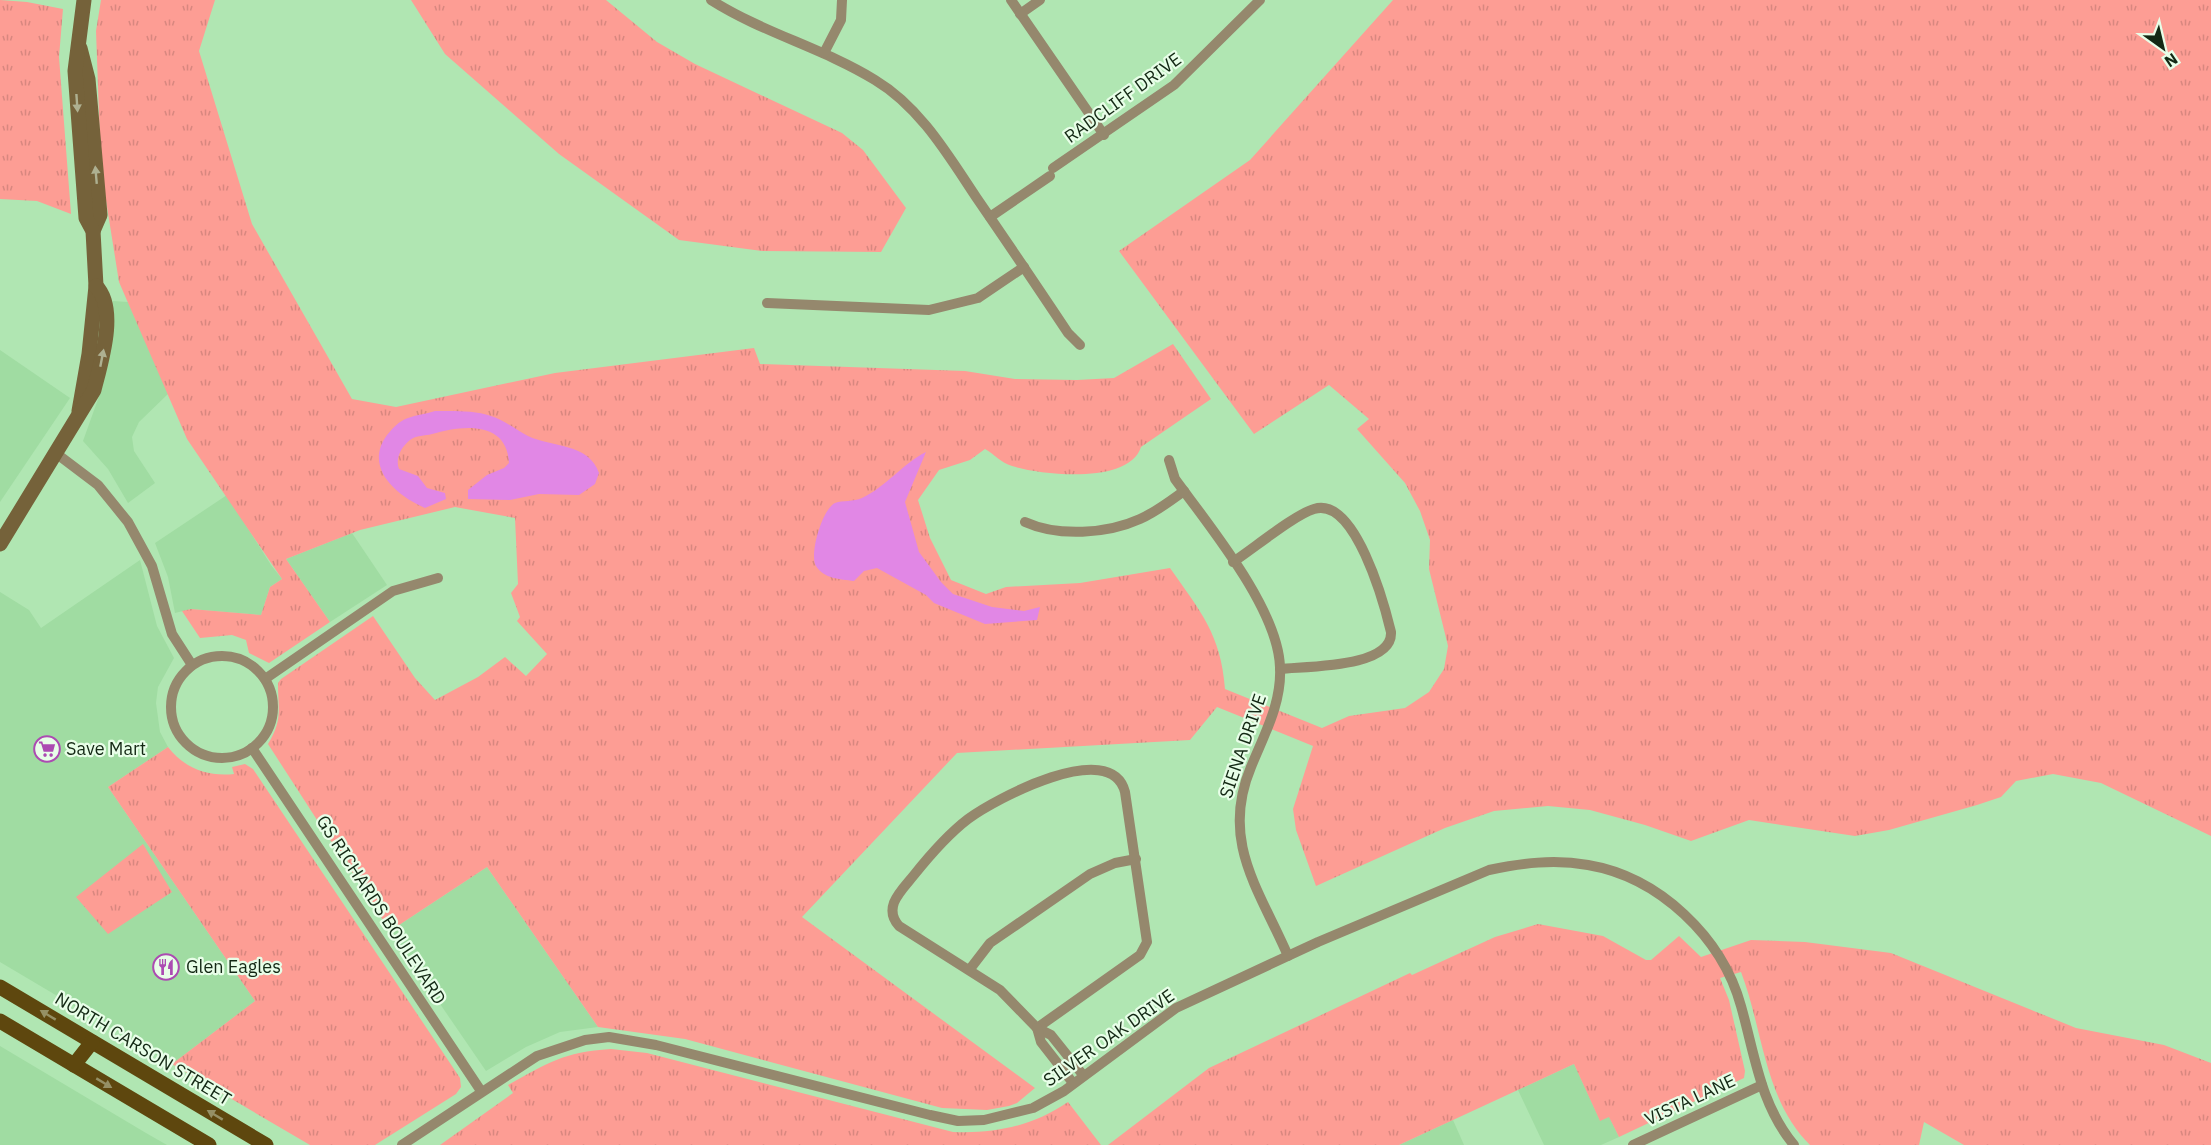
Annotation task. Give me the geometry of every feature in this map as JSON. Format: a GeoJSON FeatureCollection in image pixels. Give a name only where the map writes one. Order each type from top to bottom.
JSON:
{"type":"FeatureCollection","features":[{"type":"Feature","properties":{"kind":"main road","name":"NORTH CARSON STREET"},"geometry":{"type":"LineString","coordinates":[[0,987],[266,1145]]}},
{"type":"Feature","properties":{"kind":"main road"},"geometry":{"type":"LineString","coordinates":[[0,1021],[209,1145]]}},
{"type":"Feature","properties":{"kind":"main road"},"geometry":{"type":"LineString","coordinates":[[74,1065],[92,1042]]}},
{"type":"Feature","properties":{"kind":"street"},"geometry":{"type":"LineString","coordinates":[[0,544],[57,454],[79,411],[89,354],[96,286],[93,231],[86,218],[75,71],[84,0]]}},
{"type":"Feature","properties":{"kind":"street"},"geometry":{"type":"LineString","coordinates":[[711,0],[731,13],[824,53],[877,81],[900,99],[939,141],[1068,333],[1080,345]]}},
{"type":"Feature","properties":{"kind":"street"},"geometry":{"type":"LineString","coordinates":[[824,53],[841,20],[842,0]]}},
{"type":"Feature","properties":{"kind":"street"},"geometry":{"type":"LineString","coordinates":[[1011,0],[1104,135]]}},
{"type":"Feature","properties":{"kind":"street"},"geometry":{"type":"LineString","coordinates":[[1020,14],[1040,0]]}},
{"type":"Feature","properties":{"kind":"street","name":"RADCLIFF DRIVE"},"geometry":{"type":"LineString","coordinates":[[990,216],[1174,85],[1260,0]]}},
{"type":"Feature","properties":{"kind":"street"},"geometry":{"type":"LineString","coordinates":[[767,303],[929,310],[978,298],[1024,267]]}},
{"type":"Feature","properties":{"kind":"street"},"geometry":{"type":"LineString","coordinates":[[57,454],[98,485],[128,522],[152,566],[172,634],[192,665]]}},
{"type":"Feature","properties":{"kind":"street","name":"SIENA DRIVE"},"geometry":{"type":"LineString","coordinates":[[1169,460],[1184,491],[1269,618],[1280,669],[1279,692],[1272,718],[1243,787],[1238,807],[1238,826],[1246,863],[1288,956]]}},
{"type":"Feature","properties":{"kind":"street"},"geometry":{"type":"LineString","coordinates":[[1025,522],[1043,530],[1111,528],[1142,519],[1184,491]]}},
{"type":"Feature","properties":{"kind":"street"},"geometry":{"type":"LineString","coordinates":[[1233,562],[1305,513],[1323,508],[1337,512],[1369,562],[1391,632],[1386,648],[1362,660],[1280,669]]}},
{"type":"Feature","properties":{"kind":"street"},"geometry":{"type":"LineString","coordinates":[[265,679],[393,591],[438,578]]}},
{"type":"Feature","properties":{"kind":"street"},"geometry":{"type":"LineString","coordinates":[[232,657],[245,661],[265,679],[273,704],[272,716],[268,729],[252,748],[240,755],[213,757],[201,753],[180,736],[172,718],[171,698],[179,680],[192,665],[207,658],[232,657]]}},
{"type":"Feature","properties":{"kind":"street","name":"GS RICHARDS BOULEVARD"},"geometry":{"type":"LineString","coordinates":[[252,748],[480,1091]]}},
{"type":"Feature","properties":{"kind":"street"},"geometry":{"type":"LineString","coordinates":[[1037,1028],[1143,951],[1148,936],[1124,787],[1118,777],[1109,772],[1095,770],[1039,782],[1008,794],[979,811],[953,831],[932,854],[894,899],[892,908],[893,918],[899,926],[970,969],[1010,998],[1037,1028],[1051,1035],[1083,1076]]}},
{"type":"Feature","properties":{"kind":"street"},"geometry":{"type":"LineString","coordinates":[[970,969],[990,943],[1090,874],[1104,867],[1136,859]]}},
{"type":"Feature","properties":{"kind":"street","name":"SILVER OAK DRIVE"},"geometry":{"type":"LineString","coordinates":[[402,1145],[480,1091],[537,1056],[585,1040],[609,1037],[656,1045],[958,1120],[984,1120],[1011,1115],[1050,1099],[1176,1008],[1288,956],[1489,870],[1520,863],[1555,861],[1614,871],[1640,883],[1679,909],[1697,926],[1733,982],[1742,1006],[1748,1040],[1762,1085],[1782,1129],[1794,1145]]}},
{"type":"Feature","properties":{"kind":"street"},"geometry":{"type":"LineString","coordinates":[[1037,1028],[1041,1042],[1073,1083]]}},
{"type":"Feature","properties":{"kind":"street","name":"VISTA LANE"},"geometry":{"type":"LineString","coordinates":[[1633,1145],[1762,1085]]}},
{"type":"Feature","properties":{"kind":"shaded area"},"geometry":{"type":"Polygon","coordinates":[[[113,301],[128,302],[169,393],[139,422],[132,437],[134,451],[155,483],[128,503],[108,469],[83,441],[102,388],[111,341],[113,301]]]}},
{"type":"Feature","properties":{"kind":"shaded area"},"geometry":{"type":"Polygon","coordinates":[[[0,350],[70,398],[0,502],[0,350]]]}},
{"type":"Feature","properties":{"kind":"shaded area"},"geometry":{"type":"Polygon","coordinates":[[[435,411],[484,414],[501,420],[537,440],[578,451],[594,463],[599,473],[595,484],[579,495],[539,494],[510,500],[468,499],[468,490],[487,475],[504,468],[509,463],[506,449],[500,439],[492,433],[481,429],[456,429],[415,437],[400,453],[399,469],[418,476],[427,488],[445,493],[446,499],[425,508],[414,503],[386,479],[379,459],[381,447],[387,435],[402,421],[435,411]]]}},
{"type":"Feature","properties":{"kind":"shaded area"},"geometry":{"type":"Polygon","coordinates":[[[926,452],[905,502],[919,552],[953,594],[992,607],[1024,611],[1040,607],[1037,620],[985,624],[934,603],[926,595],[877,568],[864,571],[854,581],[828,576],[816,566],[814,552],[818,533],[830,507],[835,503],[859,499],[871,493],[926,452]]]}},
{"type":"Feature","properties":{"kind":"shaded area"},"geometry":{"type":"Polygon","coordinates":[[[227,495],[282,579],[270,587],[261,615],[191,609],[175,613],[168,577],[155,543],[227,495]]]}},
{"type":"Feature","properties":{"kind":"shaded area"},"geometry":{"type":"Polygon","coordinates":[[[352,533],[387,585],[330,622],[286,559],[352,533]]]}},
{"type":"Feature","properties":{"kind":"shaded area"},"geometry":{"type":"Polygon","coordinates":[[[140,560],[157,626],[174,658],[158,687],[156,703],[160,732],[168,747],[108,787],[255,1001],[172,1064],[0,962],[0,592],[29,610],[41,628],[140,560]]]}},
{"type":"Feature","properties":{"kind":"shaded area"},"geometry":{"type":"Polygon","coordinates":[[[487,867],[598,1027],[560,1032],[526,1047],[486,1071],[390,931],[487,867]]]}},
{"type":"Feature","properties":{"kind":"shaded area"},"geometry":{"type":"Polygon","coordinates":[[[0,1046],[146,1133],[167,1145],[0,1145],[0,1046]]]}},
{"type":"Feature","properties":{"kind":"shaded area"},"geometry":{"type":"Polygon","coordinates":[[[1574,1064],[1600,1120],[1609,1116],[1619,1137],[1601,1145],[1544,1145],[1518,1090],[1574,1064]]]}},
{"type":"Feature","properties":{"kind":"shaded area"},"geometry":{"type":"Polygon","coordinates":[[[1453,1120],[1464,1145],[1399,1145],[1453,1120]]]}},
{"type":"Feature","properties":{"kind":"green space"},"geometry":{"type":"Polygon","coordinates":[[[0,0],[27,2],[63,9],[59,57],[71,214],[37,201],[0,199],[0,0]]]}},
{"type":"Feature","properties":{"kind":"green space"},"geometry":{"type":"Polygon","coordinates":[[[101,0],[215,0],[199,51],[252,224],[352,399],[396,407],[555,373],[754,348],[760,364],[965,371],[1015,379],[1114,378],[1173,344],[1211,399],[1141,447],[1133,459],[1120,467],[1103,472],[1062,474],[1025,469],[1004,463],[985,449],[970,460],[939,470],[918,500],[930,538],[951,580],[986,594],[1006,587],[1080,583],[1170,568],[1200,611],[1214,638],[1223,670],[1225,689],[1322,728],[1349,716],[1405,708],[1429,692],[1444,669],[1448,646],[1429,569],[1430,540],[1420,511],[1405,483],[1357,429],[1369,419],[1329,385],[1254,434],[1119,251],[1250,160],[1393,0],[2211,0],[2211,836],[2101,783],[2053,774],[2016,781],[2001,797],[1977,805],[1889,830],[1855,836],[1749,820],[1691,841],[1590,810],[1548,806],[1494,811],[1445,828],[1316,886],[1296,830],[1293,809],[1313,746],[1217,707],[1190,740],[957,753],[802,917],[1035,1088],[1017,1103],[987,1110],[942,1108],[685,1039],[598,1027],[487,867],[390,931],[351,870],[346,857],[330,840],[268,744],[278,721],[278,683],[281,679],[373,616],[415,678],[435,700],[478,677],[505,657],[526,676],[547,654],[517,621],[520,617],[511,593],[518,584],[515,518],[455,507],[360,530],[286,559],[330,622],[269,663],[249,653],[246,640],[232,635],[200,638],[182,611],[191,609],[261,615],[270,587],[282,579],[187,439],[119,282],[101,169],[96,31],[101,0]]]}},
{"type":"Feature","properties":{"kind":"green space"},"geometry":{"type":"Polygon","coordinates":[[[411,0],[606,0],[657,42],[695,64],[842,133],[863,150],[906,208],[881,252],[762,251],[679,240],[559,154],[445,54],[411,0]]]}},
{"type":"Feature","properties":{"kind":"green space"},"geometry":{"type":"Polygon","coordinates":[[[168,747],[181,760],[197,770],[224,775],[234,774],[232,767],[245,764],[253,769],[460,1078],[461,1087],[456,1094],[375,1145],[310,1145],[172,1064],[255,1001],[108,787],[168,747]]]}},
{"type":"Feature","properties":{"kind":"green space"},"geometry":{"type":"Polygon","coordinates":[[[143,844],[172,892],[108,934],[76,897],[143,844]]]}},
{"type":"Feature","properties":{"kind":"green space"},"geometry":{"type":"Polygon","coordinates":[[[1538,924],[1603,936],[1646,960],[1651,960],[1679,936],[1701,957],[1751,940],[1805,942],[1891,953],[2076,1028],[2164,1045],[2211,1063],[2211,1145],[1964,1145],[1924,1122],[1919,1145],[1810,1145],[1795,1127],[1774,1086],[1741,972],[1720,978],[1729,1000],[1745,1071],[1744,1078],[1619,1137],[1609,1117],[1600,1121],[1574,1064],[1399,1145],[1108,1145],[1209,1068],[1410,973],[1412,975],[1495,937],[1538,924]]]}},
{"type":"Feature","properties":{"kind":"green space"},"geometry":{"type":"Polygon","coordinates":[[[611,1049],[647,1053],[953,1132],[983,1132],[1013,1127],[1041,1117],[1068,1102],[1101,1145],[440,1145],[513,1093],[508,1085],[568,1056],[611,1049]]]}},
{"type":"Feature","properties":{"kind":"place","name":"Save Mart"},"geometry":{"type":"Point","coordinates":[47,749]}},
{"type":"Feature","properties":{"kind":"place","name":"Glen Eagles"},"geometry":{"type":"Point","coordinates":[166,967]}}]}
